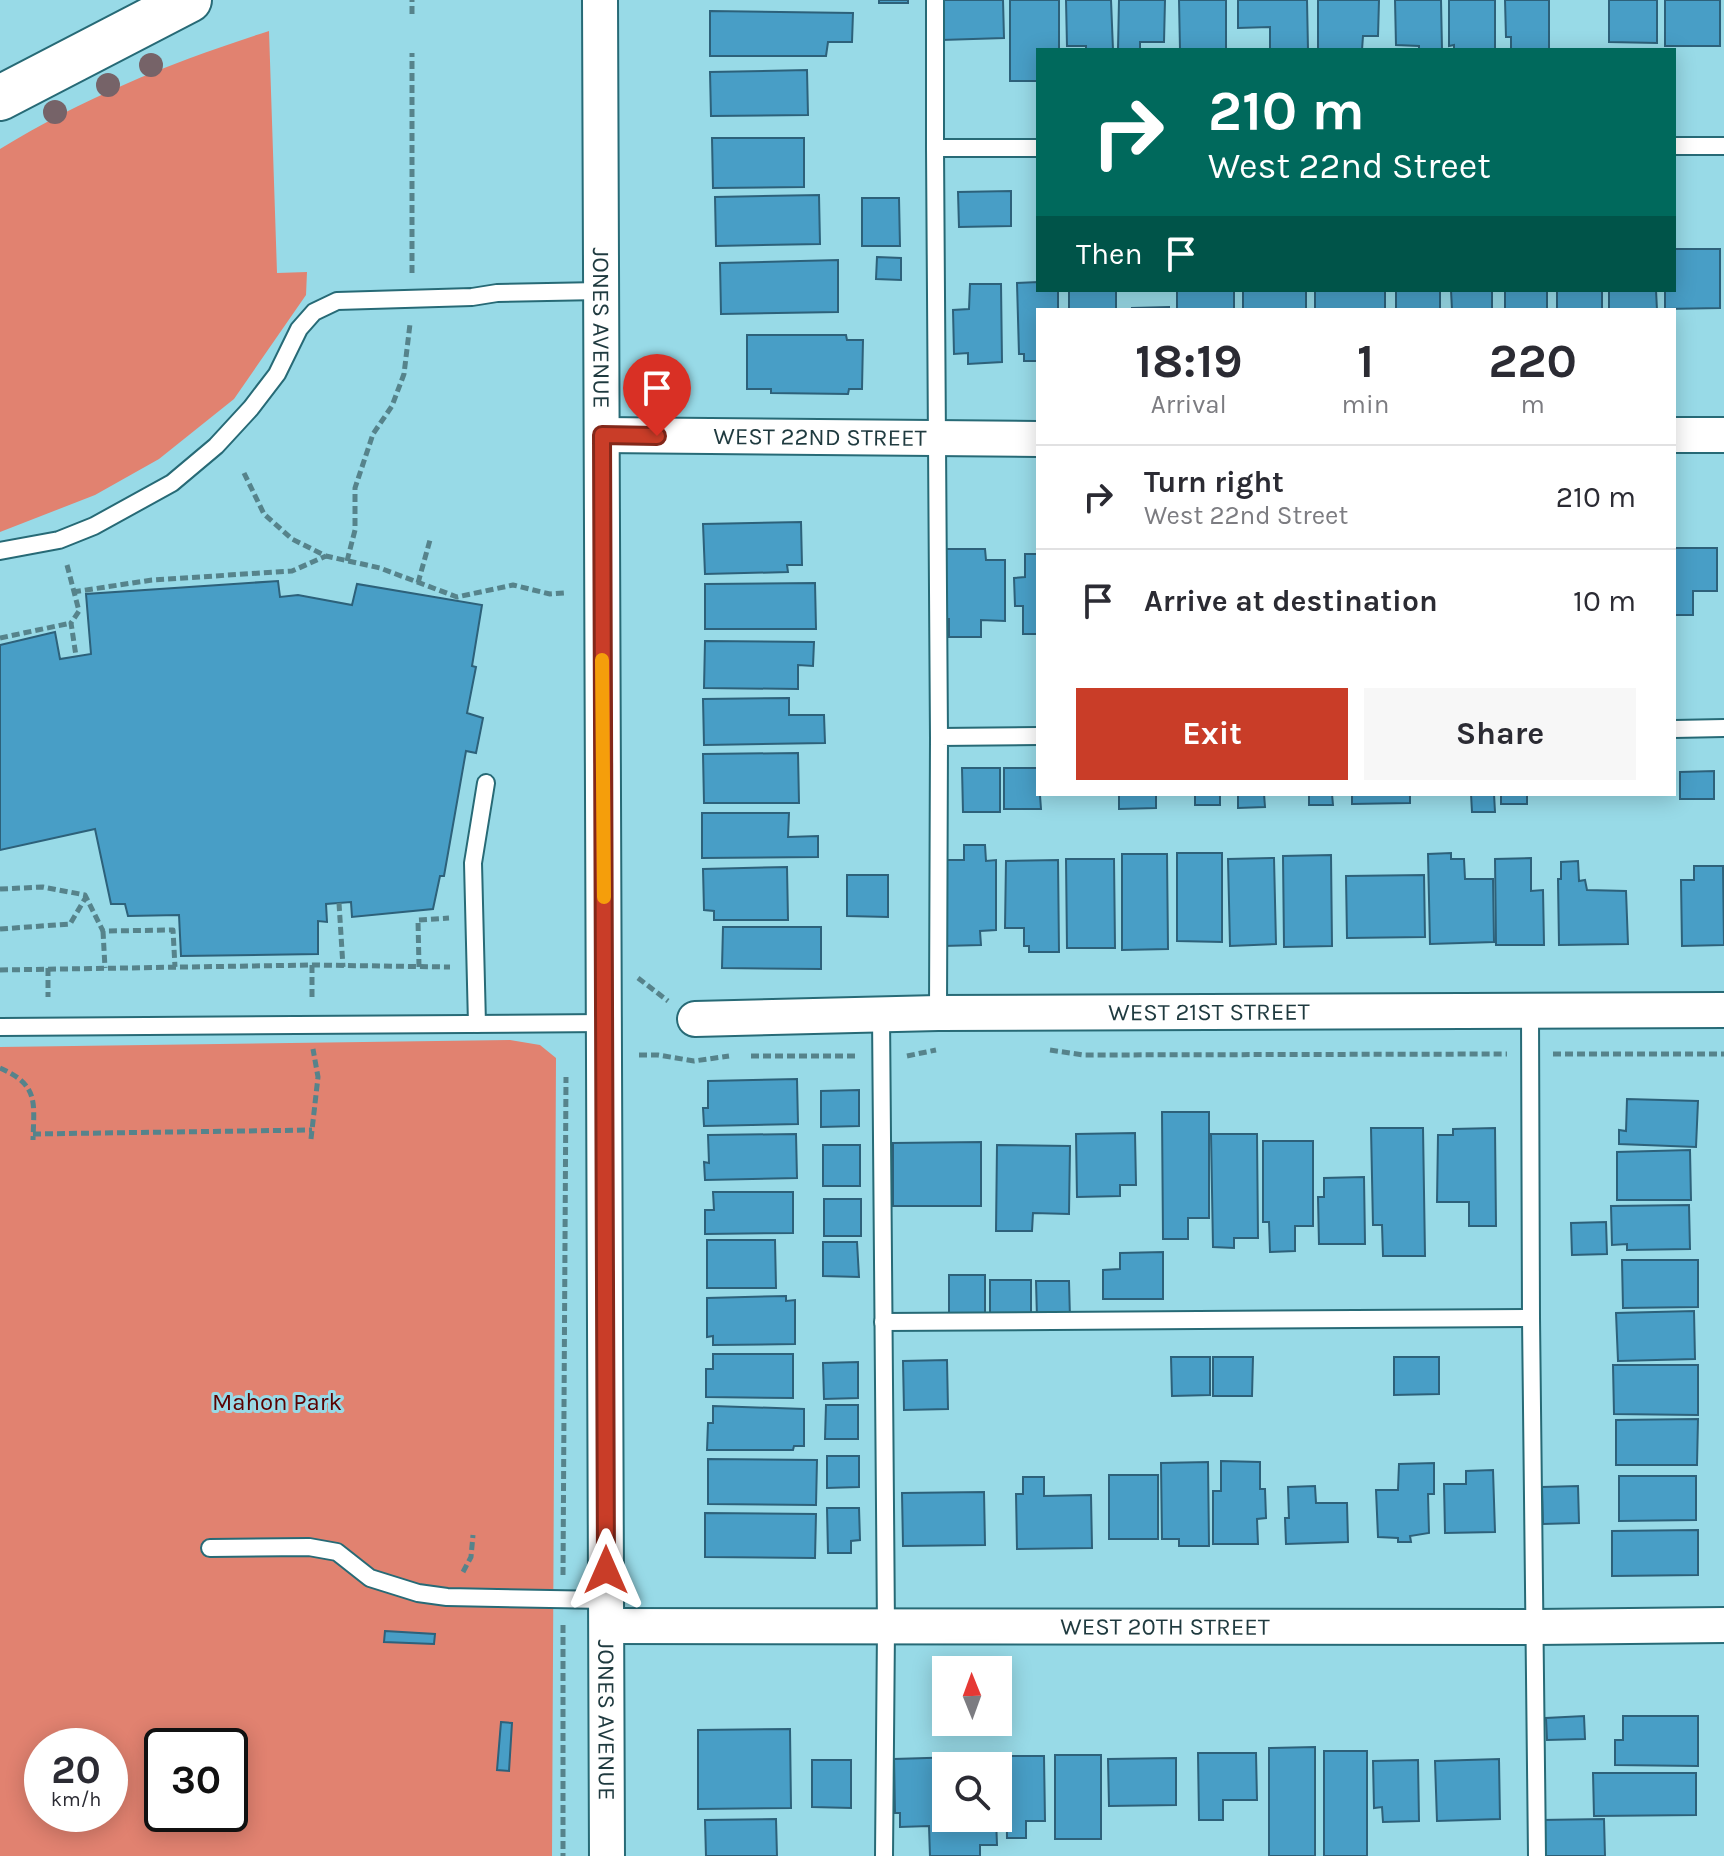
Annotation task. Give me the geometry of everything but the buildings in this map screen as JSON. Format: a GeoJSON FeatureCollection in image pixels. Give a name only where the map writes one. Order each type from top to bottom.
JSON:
{"type":"FeatureCollection","features":[{"type":"Feature","properties":{"kind":"street"},"geometry":{"type":"LineString","coordinates":[[0,98],[189,0]]}},
{"type":"Feature","properties":{"kind":"street","name":"JONES AVENUE"},"geometry":{"type":"LineString","coordinates":[[600,0],[607,1856]]}},
{"type":"Feature","properties":{"kind":"street","name":"WEST 22ND STREET"},"geometry":{"type":"LineString","coordinates":[[602,435],[1036,439]]}},
{"type":"Feature","properties":{"kind":"street"},"geometry":{"type":"LineString","coordinates":[[1676,435],[1724,435]]}},
{"type":"Feature","properties":{"kind":"street","name":"WEST 21ST STREET"},"geometry":{"type":"LineString","coordinates":[[695,1019],[938,1013],[1724,1010]]}},
{"type":"Feature","properties":{"kind":"street","name":"WEST 20TH STREET"},"geometry":{"type":"LineString","coordinates":[[607,1613],[886,1628],[1724,1625]]}},
{"type":"Feature","properties":{"kind":"lane"},"geometry":{"type":"LineString","coordinates":[[935,0],[938,1013]]}},
{"type":"Feature","properties":{"kind":"lane"},"geometry":{"type":"LineString","coordinates":[[1676,146],[1724,146]]}},
{"type":"Feature","properties":{"kind":"lane"},"geometry":{"type":"LineString","coordinates":[[935,148],[1036,148]]}},
{"type":"Feature","properties":{"kind":"lane"},"geometry":{"type":"LineString","coordinates":[[0,551],[59,540],[94,526],[172,483],[216,446],[277,374],[299,329],[314,312],[337,301],[600,291]]}},
{"type":"Feature","properties":{"kind":"lane"},"geometry":{"type":"LineString","coordinates":[[1676,729],[1724,728]]}},
{"type":"Feature","properties":{"kind":"lane"},"geometry":{"type":"LineString","coordinates":[[939,737],[1036,736]]}},
{"type":"Feature","properties":{"kind":"lane"},"geometry":{"type":"LineString","coordinates":[[477,1024],[473,863],[486,783]]}},
{"type":"Feature","properties":{"kind":"lane"},"geometry":{"type":"LineString","coordinates":[[1530,1013],[1537,1856]]}},
{"type":"Feature","properties":{"kind":"lane"},"geometry":{"type":"LineString","coordinates":[[881,1015],[886,1628],[884,1856]]}},
{"type":"Feature","properties":{"kind":"lane"},"geometry":{"type":"LineString","coordinates":[[0,1027],[605,1023]]}},
{"type":"Feature","properties":{"kind":"lane"},"geometry":{"type":"LineString","coordinates":[[883,1322],[1531,1318]]}},
{"type":"Feature","properties":{"kind":"lane"},"geometry":{"type":"LineString","coordinates":[[210,1548],[309,1547],[337,1552],[370,1578],[390,1586],[447,1597],[563,1599],[607,1613]]}},
{"type":"Feature","properties":{"kind":"path"},"geometry":{"type":"LineString","coordinates":[[412,0],[412,14]]}},
{"type":"Feature","properties":{"kind":"path"},"geometry":{"type":"LineString","coordinates":[[412,53],[412,282]]}},
{"type":"Feature","properties":{"kind":"path"},"geometry":{"type":"LineString","coordinates":[[347,561],[355,530],[355,488],[373,434],[392,406],[404,374],[411,319]]}},
{"type":"Feature","properties":{"kind":"path"},"geometry":{"type":"LineString","coordinates":[[244,473],[264,514],[292,539],[326,556],[380,568],[457,597],[513,585],[550,594],[564,593]]}},
{"type":"Feature","properties":{"kind":"path"},"geometry":{"type":"LineString","coordinates":[[59,540],[79,611],[71,623],[76,656]]}},
{"type":"Feature","properties":{"kind":"path"},"geometry":{"type":"LineString","coordinates":[[418,583],[430,540]]}},
{"type":"Feature","properties":{"kind":"path"},"geometry":{"type":"LineString","coordinates":[[73,592],[152,580],[292,571],[326,556]]}},
{"type":"Feature","properties":{"kind":"path"},"geometry":{"type":"LineString","coordinates":[[0,638],[71,623]]}},
{"type":"Feature","properties":{"kind":"path"},"geometry":{"type":"LineString","coordinates":[[0,889],[43,887],[86,897]]}},
{"type":"Feature","properties":{"kind":"path"},"geometry":{"type":"LineString","coordinates":[[0,929],[70,924],[86,897]]}},
{"type":"Feature","properties":{"kind":"path"},"geometry":{"type":"LineString","coordinates":[[86,897],[103,931],[105,968]]}},
{"type":"Feature","properties":{"kind":"path"},"geometry":{"type":"LineString","coordinates":[[339,903],[343,967]]}},
{"type":"Feature","properties":{"kind":"path"},"geometry":{"type":"LineString","coordinates":[[419,967],[418,920],[449,918],[449,905]]}},
{"type":"Feature","properties":{"kind":"path"},"geometry":{"type":"LineString","coordinates":[[103,931],[173,930],[175,967]]}},
{"type":"Feature","properties":{"kind":"path"},"geometry":{"type":"LineString","coordinates":[[0,970],[312,965],[475,967]]}},
{"type":"Feature","properties":{"kind":"path"},"geometry":{"type":"LineString","coordinates":[[312,965],[312,1002]]}},
{"type":"Feature","properties":{"kind":"path"},"geometry":{"type":"LineString","coordinates":[[48,968],[48,997]]}},
{"type":"Feature","properties":{"kind":"path"},"geometry":{"type":"LineString","coordinates":[[639,979],[665,999]]}},
{"type":"Feature","properties":{"kind":"path"},"geometry":{"type":"LineString","coordinates":[[311,1139],[318,1077],[312,1043]]}},
{"type":"Feature","properties":{"kind":"path"},"geometry":{"type":"LineString","coordinates":[[658,1055],[664,1047]]}},
{"type":"Feature","properties":{"kind":"path"},"geometry":{"type":"LineString","coordinates":[[894,1056],[917,1056],[944,1048]]}},
{"type":"Feature","properties":{"kind":"path"},"geometry":{"type":"LineString","coordinates":[[1044,1049],[1084,1055],[1516,1054]]}},
{"type":"Feature","properties":{"kind":"path"},"geometry":{"type":"LineString","coordinates":[[1543,1054],[1724,1054]]}},
{"type":"Feature","properties":{"kind":"path"},"geometry":{"type":"LineString","coordinates":[[639,1055],[694,1061],[727,1056],[865,1056]]}},
{"type":"Feature","properties":{"kind":"path"},"geometry":{"type":"LineString","coordinates":[[0,1068],[20,1077],[33,1094],[33,1137],[312,1130]]}},
{"type":"Feature","properties":{"kind":"path"},"geometry":{"type":"LineString","coordinates":[[563,1856],[566,1071]]}},
{"type":"Feature","properties":{"kind":"path"},"geometry":{"type":"LineString","coordinates":[[447,1597],[471,1557],[473,1535]]}},
{"type":"Feature","properties":{"kind":"green space"},"geometry":{"type":"Polygon","coordinates":[[[269,31],[277,273],[307,272],[306,295],[234,399],[159,459],[95,495],[0,532],[0,149],[65,113],[131,82],[269,31]]]}},
{"type":"Feature","properties":{"kind":"green space","name":"Mahon Park"},"geometry":{"type":"Polygon","coordinates":[[[510,1040],[540,1045],[556,1058],[552,1856],[0,1856],[0,1047],[510,1040]]]}},
{"type":"Feature","properties":{"kind":"slow traffic"},"geometry":{"type":"LineString","coordinates":[[602,660],[604,897]]}},
{"type":"Feature","properties":{"kind":"route"},"geometry":{"type":"LineString","coordinates":[[606,1570],[602,435],[657,436]]}}]}
